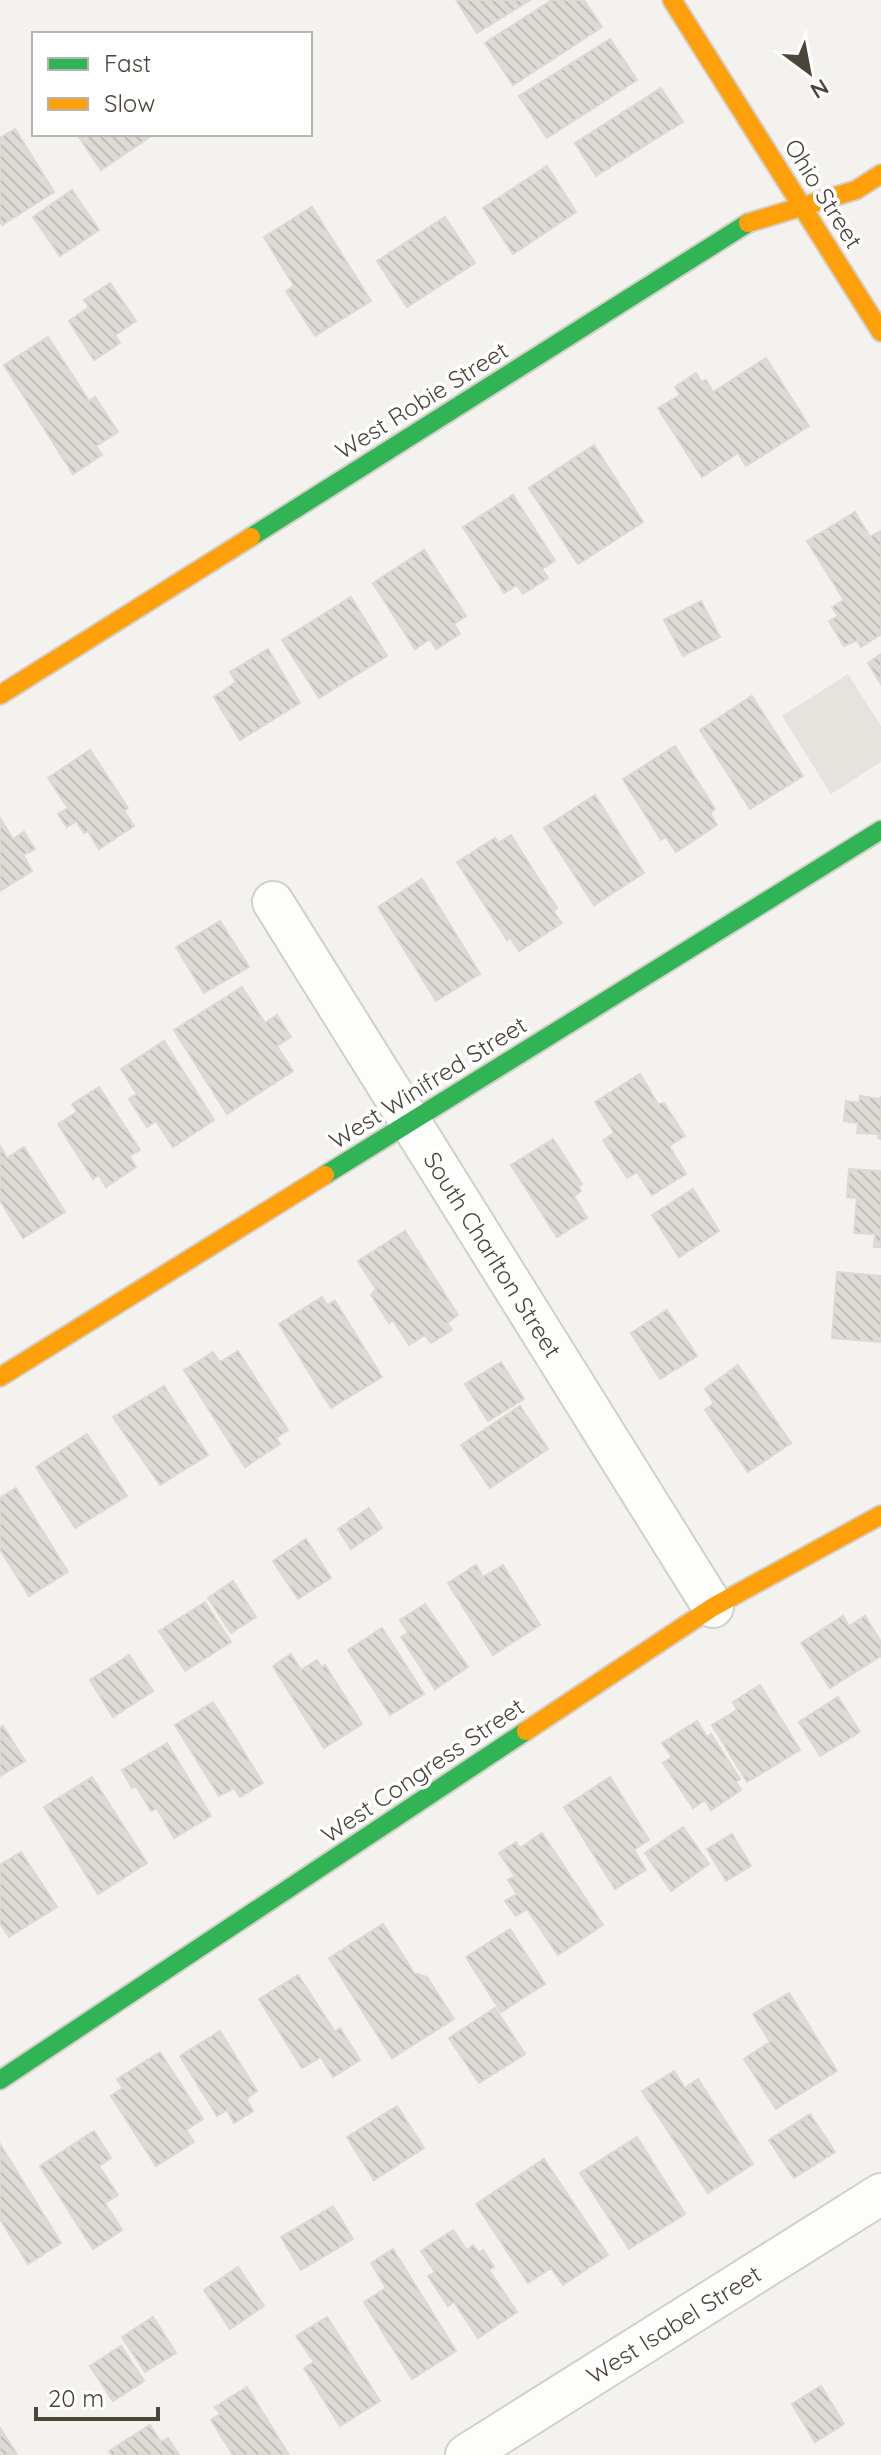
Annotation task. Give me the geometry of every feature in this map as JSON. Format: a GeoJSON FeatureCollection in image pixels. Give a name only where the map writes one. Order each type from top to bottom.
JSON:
{"type":"FeatureCollection","features":[{"type":"Feature","properties":{"kind":"street","name":"Ohio Street"},"geometry":{"type":"LineString","coordinates":[[672,0],[881,332]]}},
{"type":"Feature","properties":{"kind":"street","name":"West Robie Street"},"geometry":{"type":"LineString","coordinates":[[0,695],[746,224],[856,190],[881,174]]}},
{"type":"Feature","properties":{"kind":"street","name":"West Winifred Street"},"geometry":{"type":"LineString","coordinates":[[0,1377],[881,830]]}},
{"type":"Feature","properties":{"kind":"street","name":"South Charlton Street"},"geometry":{"type":"LineString","coordinates":[[273,902],[713,1607]]}},
{"type":"Feature","properties":{"kind":"street","name":"West Congress Street"},"geometry":{"type":"LineString","coordinates":[[0,2080],[713,1607],[881,1515]]}},
{"type":"Feature","properties":{"kind":"street","name":"West Isabel Street"},"geometry":{"type":"LineString","coordinates":[[466,2455],[881,2194]]}},
{"type":"Feature","properties":{"kind":"shaded area"},"geometry":{"type":"Polygon","coordinates":[[[848,674],[881,726],[881,762],[831,794],[782,716],[848,674]]]}},
{"type":"Feature","properties":{"kind":"building"},"geometry":{"type":"Polygon","coordinates":[[[456,0],[530,0],[477,33],[456,0]]]}},
{"type":"Feature","properties":{"kind":"building"},"geometry":{"type":"Polygon","coordinates":[[[552,0],[584,0],[602,27],[513,85],[485,43],[552,0]]]}},
{"type":"Feature","properties":{"kind":"building"},"geometry":{"type":"Polygon","coordinates":[[[610,39],[637,80],[547,138],[519,96],[610,39]]]}},
{"type":"Feature","properties":{"kind":"building"},"geometry":{"type":"Polygon","coordinates":[[[661,88],[683,122],[596,176],[575,143],[661,88]]]}},
{"type":"Feature","properties":{"kind":"building"},"geometry":{"type":"Polygon","coordinates":[[[15,129],[54,192],[2,225],[0,138],[15,129]]]}},
{"type":"Feature","properties":{"kind":"building"},"geometry":{"type":"Polygon","coordinates":[[[78,136],[151,136],[101,170],[78,136]]]}},
{"type":"Feature","properties":{"kind":"building"},"geometry":{"type":"Polygon","coordinates":[[[547,166],[576,212],[513,254],[483,208],[547,166]]]}},
{"type":"Feature","properties":{"kind":"building"},"geometry":{"type":"Polygon","coordinates":[[[72,190],[99,230],[60,256],[33,217],[72,190]]]}},
{"type":"Feature","properties":{"kind":"building"},"geometry":{"type":"Polygon","coordinates":[[[312,207],[371,301],[315,336],[286,291],[294,286],[264,237],[312,207]]]}},
{"type":"Feature","properties":{"kind":"building"},"geometry":{"type":"Polygon","coordinates":[[[445,217],[475,263],[407,307],[377,261],[445,217]]]}},
{"type":"Feature","properties":{"kind":"building"},"geometry":{"type":"Polygon","coordinates":[[[110,283],[136,321],[115,335],[120,343],[94,360],[69,321],[89,307],[84,300],[110,283]]]}},
{"type":"Feature","properties":{"kind":"building"},"geometry":{"type":"Polygon","coordinates":[[[48,337],[89,401],[95,397],[118,432],[96,446],[102,455],[73,474],[4,365],[48,337]]]}},
{"type":"Feature","properties":{"kind":"building"},"geometry":{"type":"Polygon","coordinates":[[[766,358],[809,426],[746,466],[738,453],[702,477],[658,408],[680,395],[675,387],[696,373],[701,382],[706,380],[713,392],[766,358]]]}},
{"type":"Feature","properties":{"kind":"building"},"geometry":{"type":"Polygon","coordinates":[[[594,445],[643,522],[578,564],[529,488],[594,445]]]}},
{"type":"Feature","properties":{"kind":"building"},"geometry":{"type":"Polygon","coordinates":[[[513,495],[555,561],[542,569],[548,578],[523,594],[517,585],[504,593],[463,527],[513,495]]]}},
{"type":"Feature","properties":{"kind":"building"},"geometry":{"type":"Polygon","coordinates":[[[855,512],[870,537],[881,531],[881,634],[861,647],[857,640],[844,646],[829,621],[838,616],[832,607],[844,600],[807,541],[855,512]]]}},
{"type":"Feature","properties":{"kind":"building"},"geometry":{"type":"Polygon","coordinates":[[[424,550],[466,616],[454,624],[460,634],[436,649],[430,639],[415,649],[373,583],[424,550]]]}},
{"type":"Feature","properties":{"kind":"building"},"geometry":{"type":"Polygon","coordinates":[[[351,597],[387,656],[319,698],[282,640],[351,597]]]}},
{"type":"Feature","properties":{"kind":"building"},"geometry":{"type":"Polygon","coordinates":[[[701,601],[720,637],[683,656],[664,620],[701,601]]]}},
{"type":"Feature","properties":{"kind":"building"},"geometry":{"type":"Polygon","coordinates":[[[268,649],[300,703],[240,740],[214,697],[236,682],[230,672],[268,649]]]}},
{"type":"Feature","properties":{"kind":"building"},"geometry":{"type":"Polygon","coordinates":[[[881,654],[881,684],[868,663],[881,654]]]}},
{"type":"Feature","properties":{"kind":"building"},"geometry":{"type":"Polygon","coordinates":[[[752,696],[803,776],[750,809],[700,730],[752,696]]]}},
{"type":"Feature","properties":{"kind":"building"},"geometry":{"type":"Polygon","coordinates":[[[675,746],[715,809],[710,813],[717,825],[676,852],[666,837],[661,840],[623,779],[675,746]]]}},
{"type":"Feature","properties":{"kind":"building"},"geometry":{"type":"Polygon","coordinates":[[[90,750],[128,808],[124,811],[134,826],[99,849],[88,831],[84,833],[76,821],[67,827],[58,814],[68,808],[48,778],[90,750]]]}},
{"type":"Feature","properties":{"kind":"building"},"geometry":{"type":"Polygon","coordinates":[[[595,795],[644,873],[594,905],[544,828],[595,795]]]}},
{"type":"Feature","properties":{"kind":"building"},"geometry":{"type":"Polygon","coordinates":[[[0,818],[13,839],[24,832],[35,849],[23,855],[32,871],[0,891],[0,818]]]}},
{"type":"Feature","properties":{"kind":"building"},"geometry":{"type":"Polygon","coordinates":[[[511,835],[557,908],[553,911],[562,923],[519,951],[510,937],[507,940],[457,862],[495,838],[498,843],[511,835]]]}},
{"type":"Feature","properties":{"kind":"building"},"geometry":{"type":"Polygon","coordinates":[[[422,879],[480,974],[436,1001],[378,907],[422,879]]]}},
{"type":"Feature","properties":{"kind":"building"},"geometry":{"type":"Polygon","coordinates":[[[220,921],[249,967],[204,993],[176,947],[220,921]]]}},
{"type":"Feature","properties":{"kind":"building"},"geometry":{"type":"Polygon","coordinates":[[[242,987],[265,1023],[277,1015],[291,1037],[277,1046],[293,1071],[227,1114],[174,1030],[242,987]]]}},
{"type":"Feature","properties":{"kind":"building"},"geometry":{"type":"Polygon","coordinates":[[[164,1041],[214,1120],[173,1147],[156,1121],[147,1127],[129,1099],[137,1094],[121,1069],[164,1041]]]}},
{"type":"Feature","properties":{"kind":"building"},"geometry":{"type":"Polygon","coordinates":[[[640,1074],[658,1104],[664,1103],[685,1136],[669,1146],[686,1174],[652,1195],[637,1172],[627,1178],[603,1140],[614,1133],[595,1102],[640,1074]]]}},
{"type":"Feature","properties":{"kind":"building"},"geometry":{"type":"Polygon","coordinates":[[[99,1087],[140,1150],[129,1156],[136,1167],[106,1187],[99,1175],[93,1179],[58,1124],[77,1112],[72,1104],[99,1087]]]}},
{"type":"Feature","properties":{"kind":"building"},"geometry":{"type":"Polygon","coordinates":[[[860,1096],[880,1099],[881,1096],[881,1139],[878,1138],[879,1134],[857,1133],[858,1123],[844,1121],[846,1101],[859,1103],[860,1096]]]}},
{"type":"Feature","properties":{"kind":"building"},"geometry":{"type":"Polygon","coordinates":[[[553,1139],[582,1184],[578,1186],[581,1191],[574,1196],[587,1218],[557,1237],[511,1165],[553,1139]]]}},
{"type":"Feature","properties":{"kind":"building"},"geometry":{"type":"Polygon","coordinates":[[[0,1146],[7,1158],[24,1147],[65,1212],[23,1238],[0,1200],[0,1146]]]}},
{"type":"Feature","properties":{"kind":"building"},"geometry":{"type":"Polygon","coordinates":[[[849,1169],[881,1171],[881,1247],[874,1247],[875,1234],[854,1233],[857,1198],[847,1197],[849,1169]]]}},
{"type":"Feature","properties":{"kind":"building"},"geometry":{"type":"Polygon","coordinates":[[[693,1189],[719,1231],[679,1257],[652,1215],[693,1189]]]}},
{"type":"Feature","properties":{"kind":"building"},"geometry":{"type":"Polygon","coordinates":[[[405,1231],[458,1315],[447,1323],[452,1330],[431,1343],[425,1335],[409,1345],[393,1320],[389,1323],[371,1295],[376,1289],[358,1261],[405,1231]]]}},
{"type":"Feature","properties":{"kind":"building"},"geometry":{"type":"Polygon","coordinates":[[[837,1272],[881,1276],[881,1342],[832,1338],[837,1272]]]}},
{"type":"Feature","properties":{"kind":"building"},"geometry":{"type":"Polygon","coordinates":[[[322,1297],[327,1305],[335,1301],[382,1377],[331,1408],[279,1324],[322,1297]]]}},
{"type":"Feature","properties":{"kind":"building"},"geometry":{"type":"Polygon","coordinates":[[[667,1310],[697,1356],[660,1379],[631,1333],[667,1310]]]}},
{"type":"Feature","properties":{"kind":"building"},"geometry":{"type":"Polygon","coordinates":[[[238,1351],[288,1430],[276,1438],[280,1444],[245,1467],[184,1370],[213,1352],[220,1362],[238,1351]]]}},
{"type":"Feature","properties":{"kind":"building"},"geometry":{"type":"Polygon","coordinates":[[[501,1362],[524,1399],[488,1421],[465,1384],[501,1362]]]}},
{"type":"Feature","properties":{"kind":"building"},"geometry":{"type":"Polygon","coordinates":[[[738,1365],[791,1443],[748,1472],[705,1410],[714,1403],[705,1389],[738,1365]]]}},
{"type":"Feature","properties":{"kind":"building"},"geometry":{"type":"Polygon","coordinates":[[[164,1386],[208,1455],[160,1485],[113,1417],[164,1386]]]}},
{"type":"Feature","properties":{"kind":"building"},"geometry":{"type":"Polygon","coordinates":[[[520,1406],[548,1449],[490,1488],[461,1445],[520,1406]]]}},
{"type":"Feature","properties":{"kind":"building"},"geometry":{"type":"Polygon","coordinates":[[[87,1434],[127,1496],[75,1528],[36,1467],[87,1434]]]}},
{"type":"Feature","properties":{"kind":"building"},"geometry":{"type":"Polygon","coordinates":[[[16,1488],[68,1572],[29,1596],[0,1549],[0,1498],[16,1488]]]}},
{"type":"Feature","properties":{"kind":"building"},"geometry":{"type":"Polygon","coordinates":[[[369,1508],[382,1528],[351,1549],[338,1529],[369,1508]]]}},
{"type":"Feature","properties":{"kind":"building"},"geometry":{"type":"Polygon","coordinates":[[[306,1539],[331,1578],[298,1599],[273,1561],[306,1539]]]}},
{"type":"Feature","properties":{"kind":"building"},"geometry":{"type":"Polygon","coordinates":[[[476,1565],[483,1577],[503,1565],[540,1625],[493,1655],[448,1583],[476,1565]]]}},
{"type":"Feature","properties":{"kind":"building"},"geometry":{"type":"Polygon","coordinates":[[[233,1581],[256,1617],[231,1633],[208,1598],[233,1581]]]}},
{"type":"Feature","properties":{"kind":"building"},"geometry":{"type":"Polygon","coordinates":[[[205,1602],[231,1642],[185,1671],[159,1631],[205,1602]]]}},
{"type":"Feature","properties":{"kind":"building"},"geometry":{"type":"Polygon","coordinates":[[[425,1604],[468,1667],[435,1689],[401,1637],[408,1633],[400,1620],[425,1604]]]}},
{"type":"Feature","properties":{"kind":"building"},"geometry":{"type":"Polygon","coordinates":[[[843,1616],[849,1626],[865,1616],[881,1642],[881,1656],[830,1688],[801,1643],[843,1616]]]}},
{"type":"Feature","properties":{"kind":"building"},"geometry":{"type":"Polygon","coordinates":[[[382,1628],[424,1694],[390,1715],[348,1650],[382,1628]]]}},
{"type":"Feature","properties":{"kind":"building"},"geometry":{"type":"Polygon","coordinates":[[[291,1654],[301,1670],[317,1660],[322,1667],[325,1665],[362,1724],[324,1748],[273,1666],[291,1654]]]}},
{"type":"Feature","properties":{"kind":"building"},"geometry":{"type":"Polygon","coordinates":[[[129,1655],[153,1691],[113,1717],[90,1680],[129,1655]]]}},
{"type":"Feature","properties":{"kind":"building"},"geometry":{"type":"Polygon","coordinates":[[[760,1685],[800,1750],[747,1782],[712,1725],[737,1710],[733,1702],[760,1685]]]}},
{"type":"Feature","properties":{"kind":"building"},"geometry":{"type":"Polygon","coordinates":[[[838,1697],[860,1732],[820,1756],[799,1722],[838,1697]]]}},
{"type":"Feature","properties":{"kind":"building"},"geometry":{"type":"Polygon","coordinates":[[[213,1702],[263,1783],[240,1797],[234,1788],[219,1796],[175,1725],[213,1702]]]}},
{"type":"Feature","properties":{"kind":"building"},"geometry":{"type":"Polygon","coordinates":[[[697,1721],[707,1737],[711,1734],[740,1779],[736,1782],[741,1790],[711,1810],[705,1800],[693,1808],[663,1763],[672,1757],[662,1743],[697,1721]]]}},
{"type":"Feature","properties":{"kind":"building"},"geometry":{"type":"Polygon","coordinates":[[[3,1726],[25,1761],[0,1776],[0,1728],[3,1726]]]}},
{"type":"Feature","properties":{"kind":"building"},"geometry":{"type":"Polygon","coordinates":[[[167,1743],[211,1816],[174,1838],[157,1808],[151,1811],[122,1770],[167,1743]]]}},
{"type":"Feature","properties":{"kind":"building"},"geometry":{"type":"Polygon","coordinates":[[[92,1777],[147,1863],[98,1894],[44,1807],[92,1777]]]}},
{"type":"Feature","properties":{"kind":"building"},"geometry":{"type":"Polygon","coordinates":[[[610,1777],[649,1840],[634,1850],[646,1870],[615,1889],[564,1807],[610,1777]]]}},
{"type":"Feature","properties":{"kind":"building"},"geometry":{"type":"Polygon","coordinates":[[[683,1827],[709,1864],[671,1891],[645,1853],[683,1827]]]}},
{"type":"Feature","properties":{"kind":"building"},"geometry":{"type":"Polygon","coordinates":[[[542,1833],[603,1925],[558,1955],[527,1909],[516,1916],[505,1901],[517,1894],[508,1880],[515,1876],[499,1853],[516,1842],[520,1848],[542,1833]]]}},
{"type":"Feature","properties":{"kind":"building"},"geometry":{"type":"Polygon","coordinates":[[[732,1834],[751,1866],[726,1881],[707,1849],[732,1834]]]}},
{"type":"Feature","properties":{"kind":"building"},"geometry":{"type":"Polygon","coordinates":[[[21,1852],[57,1907],[9,1937],[0,1923],[0,1865],[21,1852]]]}},
{"type":"Feature","properties":{"kind":"building"},"geometry":{"type":"Polygon","coordinates":[[[383,1924],[414,1973],[427,1977],[454,2019],[392,2058],[329,1958],[383,1924]]]}},
{"type":"Feature","properties":{"kind":"building"},"geometry":{"type":"Polygon","coordinates":[[[510,1929],[545,1984],[501,2012],[466,1957],[510,1929]]]}},
{"type":"Feature","properties":{"kind":"building"},"geometry":{"type":"Polygon","coordinates":[[[298,1975],[335,2032],[340,2028],[360,2060],[333,2077],[321,2057],[302,2068],[259,1999],[298,1975]]]}},
{"type":"Feature","properties":{"kind":"building"},"geometry":{"type":"Polygon","coordinates":[[[789,1993],[837,2071],[776,2109],[744,2059],[770,2042],[753,2014],[789,1993]]]}},
{"type":"Feature","properties":{"kind":"building"},"geometry":{"type":"Polygon","coordinates":[[[495,2008],[525,2054],[479,2083],[449,2038],[495,2008]]]}},
{"type":"Feature","properties":{"kind":"building"},"geometry":{"type":"Polygon","coordinates":[[[220,2031],[257,2091],[246,2099],[253,2111],[234,2123],[227,2110],[217,2116],[180,2056],[220,2031]]]}},
{"type":"Feature","properties":{"kind":"building"},"geometry":{"type":"Polygon","coordinates":[[[160,2052],[203,2119],[186,2130],[194,2142],[156,2166],[111,2096],[123,2088],[117,2079],[160,2052]]]}},
{"type":"Feature","properties":{"kind":"building"},"geometry":{"type":"Polygon","coordinates":[[[674,2071],[685,2088],[698,2079],[753,2164],[708,2193],[642,2091],[674,2071]]]}},
{"type":"Feature","properties":{"kind":"building"},"geometry":{"type":"Polygon","coordinates":[[[397,2106],[424,2148],[374,2180],[347,2137],[397,2106]]]}},
{"type":"Feature","properties":{"kind":"building"},"geometry":{"type":"Polygon","coordinates":[[[810,2114],[835,2152],[794,2178],[769,2140],[810,2114]]]}},
{"type":"Feature","properties":{"kind":"building"},"geometry":{"type":"Polygon","coordinates":[[[94,2131],[111,2158],[99,2166],[118,2195],[105,2203],[122,2230],[93,2249],[40,2166],[94,2131]]]}},
{"type":"Feature","properties":{"kind":"building"},"geometry":{"type":"Polygon","coordinates":[[[637,2137],[685,2214],[629,2249],[580,2173],[637,2137]]]}},
{"type":"Feature","properties":{"kind":"building"},"geometry":{"type":"Polygon","coordinates":[[[0,2144],[61,2243],[28,2264],[0,2219],[0,2144]]]}},
{"type":"Feature","properties":{"kind":"building"},"geometry":{"type":"Polygon","coordinates":[[[544,2159],[608,2255],[563,2285],[551,2268],[528,2283],[476,2204],[544,2159]]]}},
{"type":"Feature","properties":{"kind":"building"},"geometry":{"type":"Polygon","coordinates":[[[333,2206],[353,2239],[301,2270],[281,2237],[333,2206]]]}},
{"type":"Feature","properties":{"kind":"building"},"geometry":{"type":"Polygon","coordinates":[[[453,2230],[467,2250],[473,2245],[479,2253],[483,2250],[494,2267],[489,2270],[517,2312],[478,2338],[454,2302],[448,2306],[428,2276],[435,2272],[421,2251],[453,2230]]]}},
{"type":"Feature","properties":{"kind":"building"},"geometry":{"type":"Polygon","coordinates":[[[393,2249],[456,2351],[412,2379],[364,2302],[386,2288],[371,2263],[393,2249]]]}},
{"type":"Feature","properties":{"kind":"building"},"geometry":{"type":"Polygon","coordinates":[[[238,2267],[264,2306],[230,2329],[204,2290],[238,2267]]]}},
{"type":"Feature","properties":{"kind":"building"},"geometry":{"type":"Polygon","coordinates":[[[153,2317],[176,2353],[145,2372],[122,2337],[153,2317]]]}},
{"type":"Feature","properties":{"kind":"building"},"geometry":{"type":"Polygon","coordinates":[[[327,2317],[380,2401],[340,2426],[304,2368],[314,2362],[296,2336],[327,2317]]]}},
{"type":"Feature","properties":{"kind":"building"},"geometry":{"type":"Polygon","coordinates":[[[121,2346],[144,2381],[113,2401],[90,2366],[121,2346]]]}},
{"type":"Feature","properties":{"kind":"building"},"geometry":{"type":"Polygon","coordinates":[[[821,2386],[844,2424],[815,2442],[792,2404],[821,2386]]]}},
{"type":"Feature","properties":{"kind":"building"},"geometry":{"type":"Polygon","coordinates":[[[247,2387],[289,2455],[233,2455],[211,2420],[220,2414],[215,2407],[247,2387]]]}},
{"type":"Feature","properties":{"kind":"building"},"geometry":{"type":"Polygon","coordinates":[[[150,2425],[161,2442],[168,2438],[179,2455],[112,2455],[109,2451],[150,2425]]]}},
{"type":"Feature","properties":{"kind":"building"},"geometry":{"type":"Polygon","coordinates":[[[0,2428],[17,2454],[16,2455],[0,2455],[0,2428]]]}},
{"type":"Feature","properties":{"kind":"traffic: fast"},"geometry":{"type":"LineString","coordinates":[[251,537],[748,223]]}},
{"type":"Feature","properties":{"kind":"traffic: fast"},"geometry":{"type":"LineString","coordinates":[[325,1175],[881,830]]}},
{"type":"Feature","properties":{"kind":"traffic: fast"},"geometry":{"type":"LineString","coordinates":[[0,2080],[526,1731]]}},
{"type":"Feature","properties":{"kind":"traffic: slow"},"geometry":{"type":"LineString","coordinates":[[672,0],[881,332]]}},
{"type":"Feature","properties":{"kind":"traffic: slow"},"geometry":{"type":"LineString","coordinates":[[748,223],[856,190],[881,174]]}},
{"type":"Feature","properties":{"kind":"traffic: slow"},"geometry":{"type":"LineString","coordinates":[[0,695],[251,537]]}},
{"type":"Feature","properties":{"kind":"traffic: slow"},"geometry":{"type":"LineString","coordinates":[[0,1377],[325,1175]]}},
{"type":"Feature","properties":{"kind":"traffic: slow"},"geometry":{"type":"LineString","coordinates":[[526,1731],[713,1607],[881,1515]]}}]}
